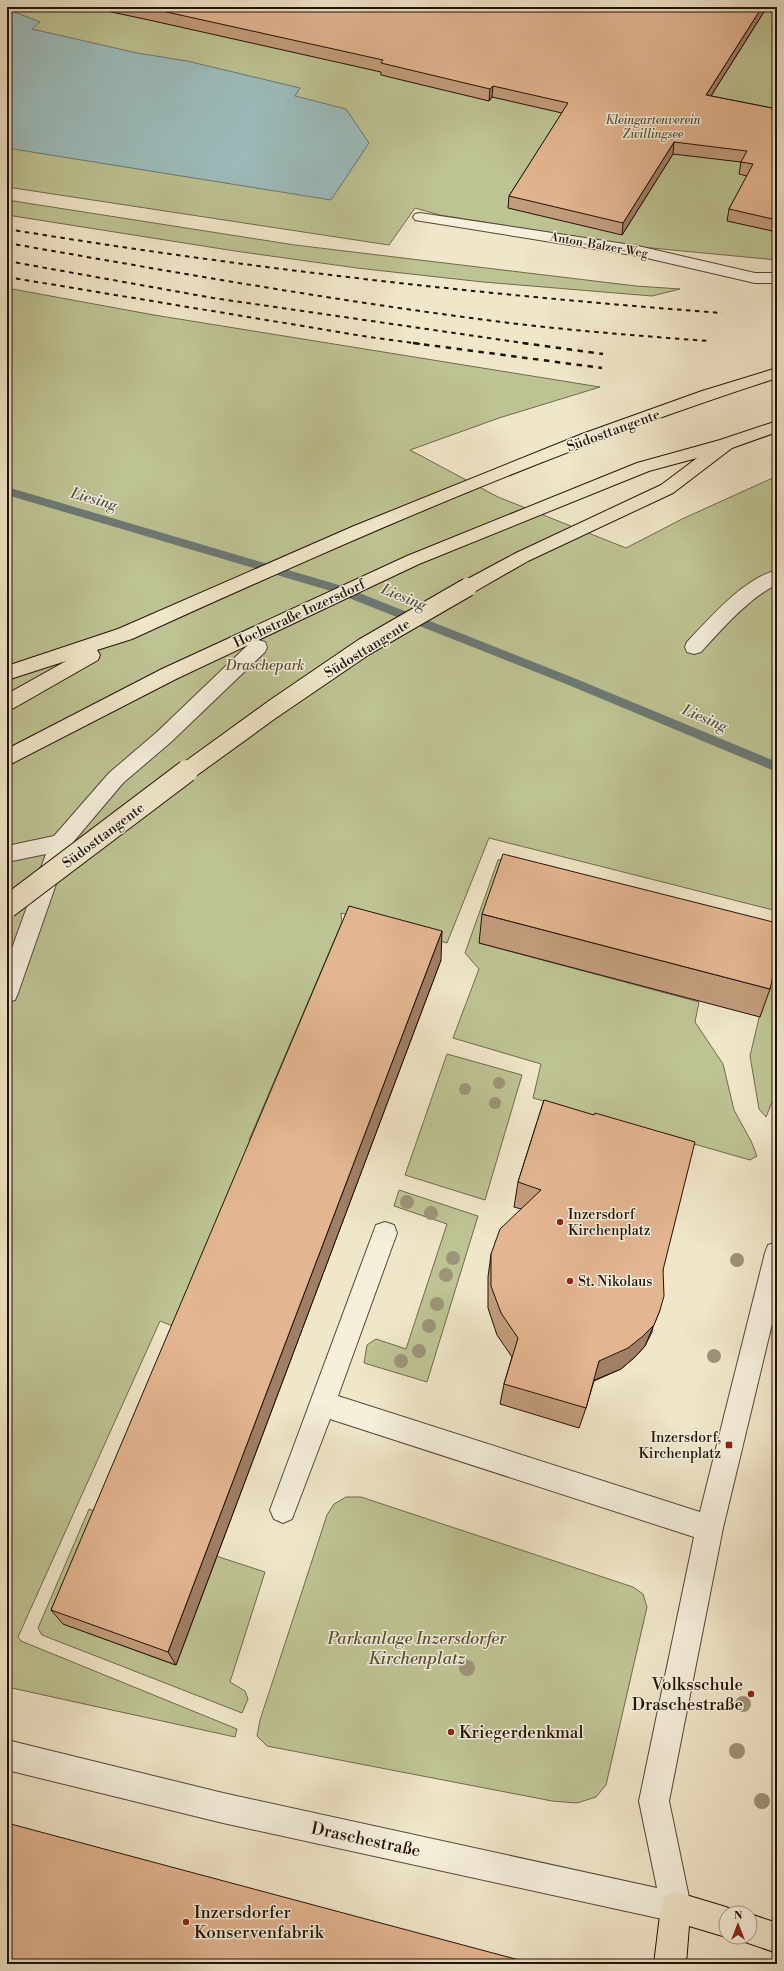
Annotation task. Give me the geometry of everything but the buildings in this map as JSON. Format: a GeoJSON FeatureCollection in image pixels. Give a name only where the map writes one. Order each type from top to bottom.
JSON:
{"type":"FeatureCollection","features":[{"type":"Feature","properties":{"kind":"main road","name":"Südosttangente"},"geometry":{"type":"LineString","coordinates":[[7,673],[125,634],[262,572],[472,483],[588,438],[708,395],[777,373]]}},
{"type":"Feature","properties":{"kind":"main road","name":"Südosttangente"},"geometry":{"type":"LineString","coordinates":[[7,907],[197,763],[365,647],[522,557],[667,489],[726,444],[777,426]]}},
{"type":"Feature","properties":{"kind":"main road","name":"Hochstraße Inzersdorf"},"geometry":{"type":"LineString","coordinates":[[7,758],[169,674],[288,617],[413,560],[531,510],[643,467],[726,444]]}},
{"type":"Feature","properties":{"kind":"main road"},"geometry":{"type":"LineString","coordinates":[[7,660],[125,634]]}},
{"type":"Feature","properties":{"kind":"main road"},"geometry":{"type":"LineString","coordinates":[[7,703],[125,634]]}},
{"type":"Feature","properties":{"kind":"main road"},"geometry":{"type":"LineString","coordinates":[[670,1964],[676,1907]]}},
{"type":"Feature","properties":{"kind":"main road","name":"Draschestraße"},"geometry":{"type":"LineString","coordinates":[[676,1907],[718,1920]]}},
{"type":"Feature","properties":{"kind":"main road"},"geometry":{"type":"LineString","coordinates":[[758,1932],[777,1938]]}},
{"type":"Feature","properties":{"kind":"street","name":"Anton-Balzer-Weg"},"geometry":{"type":"LineString","coordinates":[[420,217],[638,251],[755,278],[777,278]]}},
{"type":"Feature","properties":{"kind":"street"},"geometry":{"type":"LineString","coordinates":[[694,647],[725,614],[768,580],[777,576]]}},
{"type":"Feature","properties":{"kind":"street"},"geometry":{"type":"LineString","coordinates":[[7,993],[60,843],[116,778],[164,737],[258,647]]}},
{"type":"Feature","properties":{"kind":"street"},"geometry":{"type":"LineString","coordinates":[[7,854],[60,843]]}},
{"type":"Feature","properties":{"kind":"street"},"geometry":{"type":"LineString","coordinates":[[283,1510],[385,1233]]}},
{"type":"Feature","properties":{"kind":"street"},"geometry":{"type":"LineString","coordinates":[[676,1907],[654,1801],[708,1528],[777,1253]]}},
{"type":"Feature","properties":{"kind":"street"},"geometry":{"type":"LineString","coordinates":[[323,1404],[708,1528]]}},
{"type":"Feature","properties":{"kind":"street","name":"Draschestraße"},"geometry":{"type":"LineString","coordinates":[[7,1755],[223,1808],[676,1907]]}},
{"type":"Feature","properties":{"kind":"green space","name":"Kleingartenverein Zwillingsee"},"geometry":{"type":"Polygon","coordinates":[[[7,7],[777,7],[777,260],[641,247],[440,215],[415,208],[389,245],[7,187],[7,7]]]}},
{"type":"Feature","properties":{"kind":"green space"},"geometry":{"type":"Polygon","coordinates":[[[7,200],[295,245],[636,286],[680,289],[652,296],[483,282],[357,268],[235,251],[7,215],[7,200]]]}},
{"type":"Feature","properties":{"kind":"green space","name":"Draschepark"},"geometry":{"type":"Polygon","coordinates":[[[7,288],[154,315],[600,387],[499,418],[410,450],[498,497],[626,548],[682,519],[777,476],[777,911],[489,838],[447,943],[341,913],[342,922],[249,1140],[263,1146],[185,1331],[160,1321],[18,1637],[21,1641],[237,1729],[235,1737],[7,1687],[7,288]]]}},
{"type":"Feature","properties":{"kind":"green space"},"geometry":{"type":"Polygon","coordinates":[[[503,859],[564,874],[479,943],[699,1002],[695,1022],[723,1064],[734,1110],[751,1141],[757,1156],[750,1160],[533,1098],[541,1064],[453,1038],[479,969],[465,953],[498,860],[503,859]]]}},
{"type":"Feature","properties":{"kind":"green space"},"geometry":{"type":"Polygon","coordinates":[[[777,926],[777,1090],[766,1117],[759,1109],[750,1056],[774,955],[777,926]]]}},
{"type":"Feature","properties":{"kind":"green space"},"geometry":{"type":"Polygon","coordinates":[[[447,1054],[522,1075],[485,1200],[405,1175],[447,1054]]]}},
{"type":"Feature","properties":{"kind":"green space"},"geometry":{"type":"Polygon","coordinates":[[[399,1190],[478,1216],[427,1382],[364,1363],[367,1345],[376,1339],[406,1349],[447,1224],[394,1206],[399,1190]]]}},
{"type":"Feature","properties":{"kind":"green space","name":"Parkanlage Inzersdorfer Kirchenplatz"},"geometry":{"type":"Polygon","coordinates":[[[346,1497],[361,1497],[633,1587],[643,1594],[647,1607],[606,1785],[596,1797],[577,1803],[552,1801],[267,1746],[257,1736],[260,1720],[327,1515],[334,1504],[346,1497]]]}},
{"type":"Feature","properties":{"kind":"green space"},"geometry":{"type":"Polygon","coordinates":[[[89,1509],[107,1516],[63,1624],[175,1665],[216,1556],[265,1572],[230,1682],[245,1691],[248,1699],[242,1713],[42,1635],[38,1628],[89,1509]]]}},
{"type":"Feature","properties":{"kind":"water"},"geometry":{"type":"Polygon","coordinates":[[[7,9],[40,22],[32,29],[137,53],[187,61],[300,88],[295,96],[346,109],[369,143],[331,200],[7,148],[7,9]]]}},
{"type":"Feature","properties":{"kind":"waterway","name":"Liesing"},"geometry":{"type":"LineString","coordinates":[[7,491],[335,588],[570,681],[777,767]]}},
{"type":"Feature","properties":{"kind":"railway"},"geometry":{"type":"LineString","coordinates":[[7,229],[185,256],[363,279],[542,298],[722,313]]}},
{"type":"Feature","properties":{"kind":"railway"},"geometry":{"type":"LineString","coordinates":[[7,243],[258,286],[447,315],[560,328],[708,341]]}},
{"type":"Feature","properties":{"kind":"railway"},"geometry":{"type":"LineString","coordinates":[[7,261],[213,298],[525,343]]}},
{"type":"Feature","properties":{"kind":"railway"},"geometry":{"type":"LineString","coordinates":[[7,277],[369,337],[421,344]]}},
{"type":"Feature","properties":{"kind":"railway"},"geometry":{"type":"LineString","coordinates":[[413,343],[602,368]]}},
{"type":"Feature","properties":{"kind":"railway"},"geometry":{"type":"LineString","coordinates":[[525,343],[603,354]]}},
{"type":"Feature","properties":{"kind":"railway"},"geometry":{"type":"LineString","coordinates":[[525,343],[530,344]]}},
{"type":"Feature","properties":{"kind":"place","name":"Inzersdorf Kirchenplatz"},"geometry":{"type":"Point","coordinates":[560,1222]}},
{"type":"Feature","properties":{"kind":"place","name":"St. Nikolaus"},"geometry":{"type":"Point","coordinates":[570,1281]}},
{"type":"Feature","properties":{"kind":"place","name":"Inzersdorf, Kirchenplatz"},"geometry":{"type":"Point","coordinates":[729,1445]}},
{"type":"Feature","properties":{"kind":"place","name":"Volksschule Draschestraße"},"geometry":{"type":"Point","coordinates":[751,1694]}},
{"type":"Feature","properties":{"kind":"place","name":"Kriegerdenkmal"},"geometry":{"type":"Point","coordinates":[451,1732]}},
{"type":"Feature","properties":{"kind":"place","name":"Inzersdorfer Konservenfabrik"},"geometry":{"type":"Point","coordinates":[186,1922]}}]}
